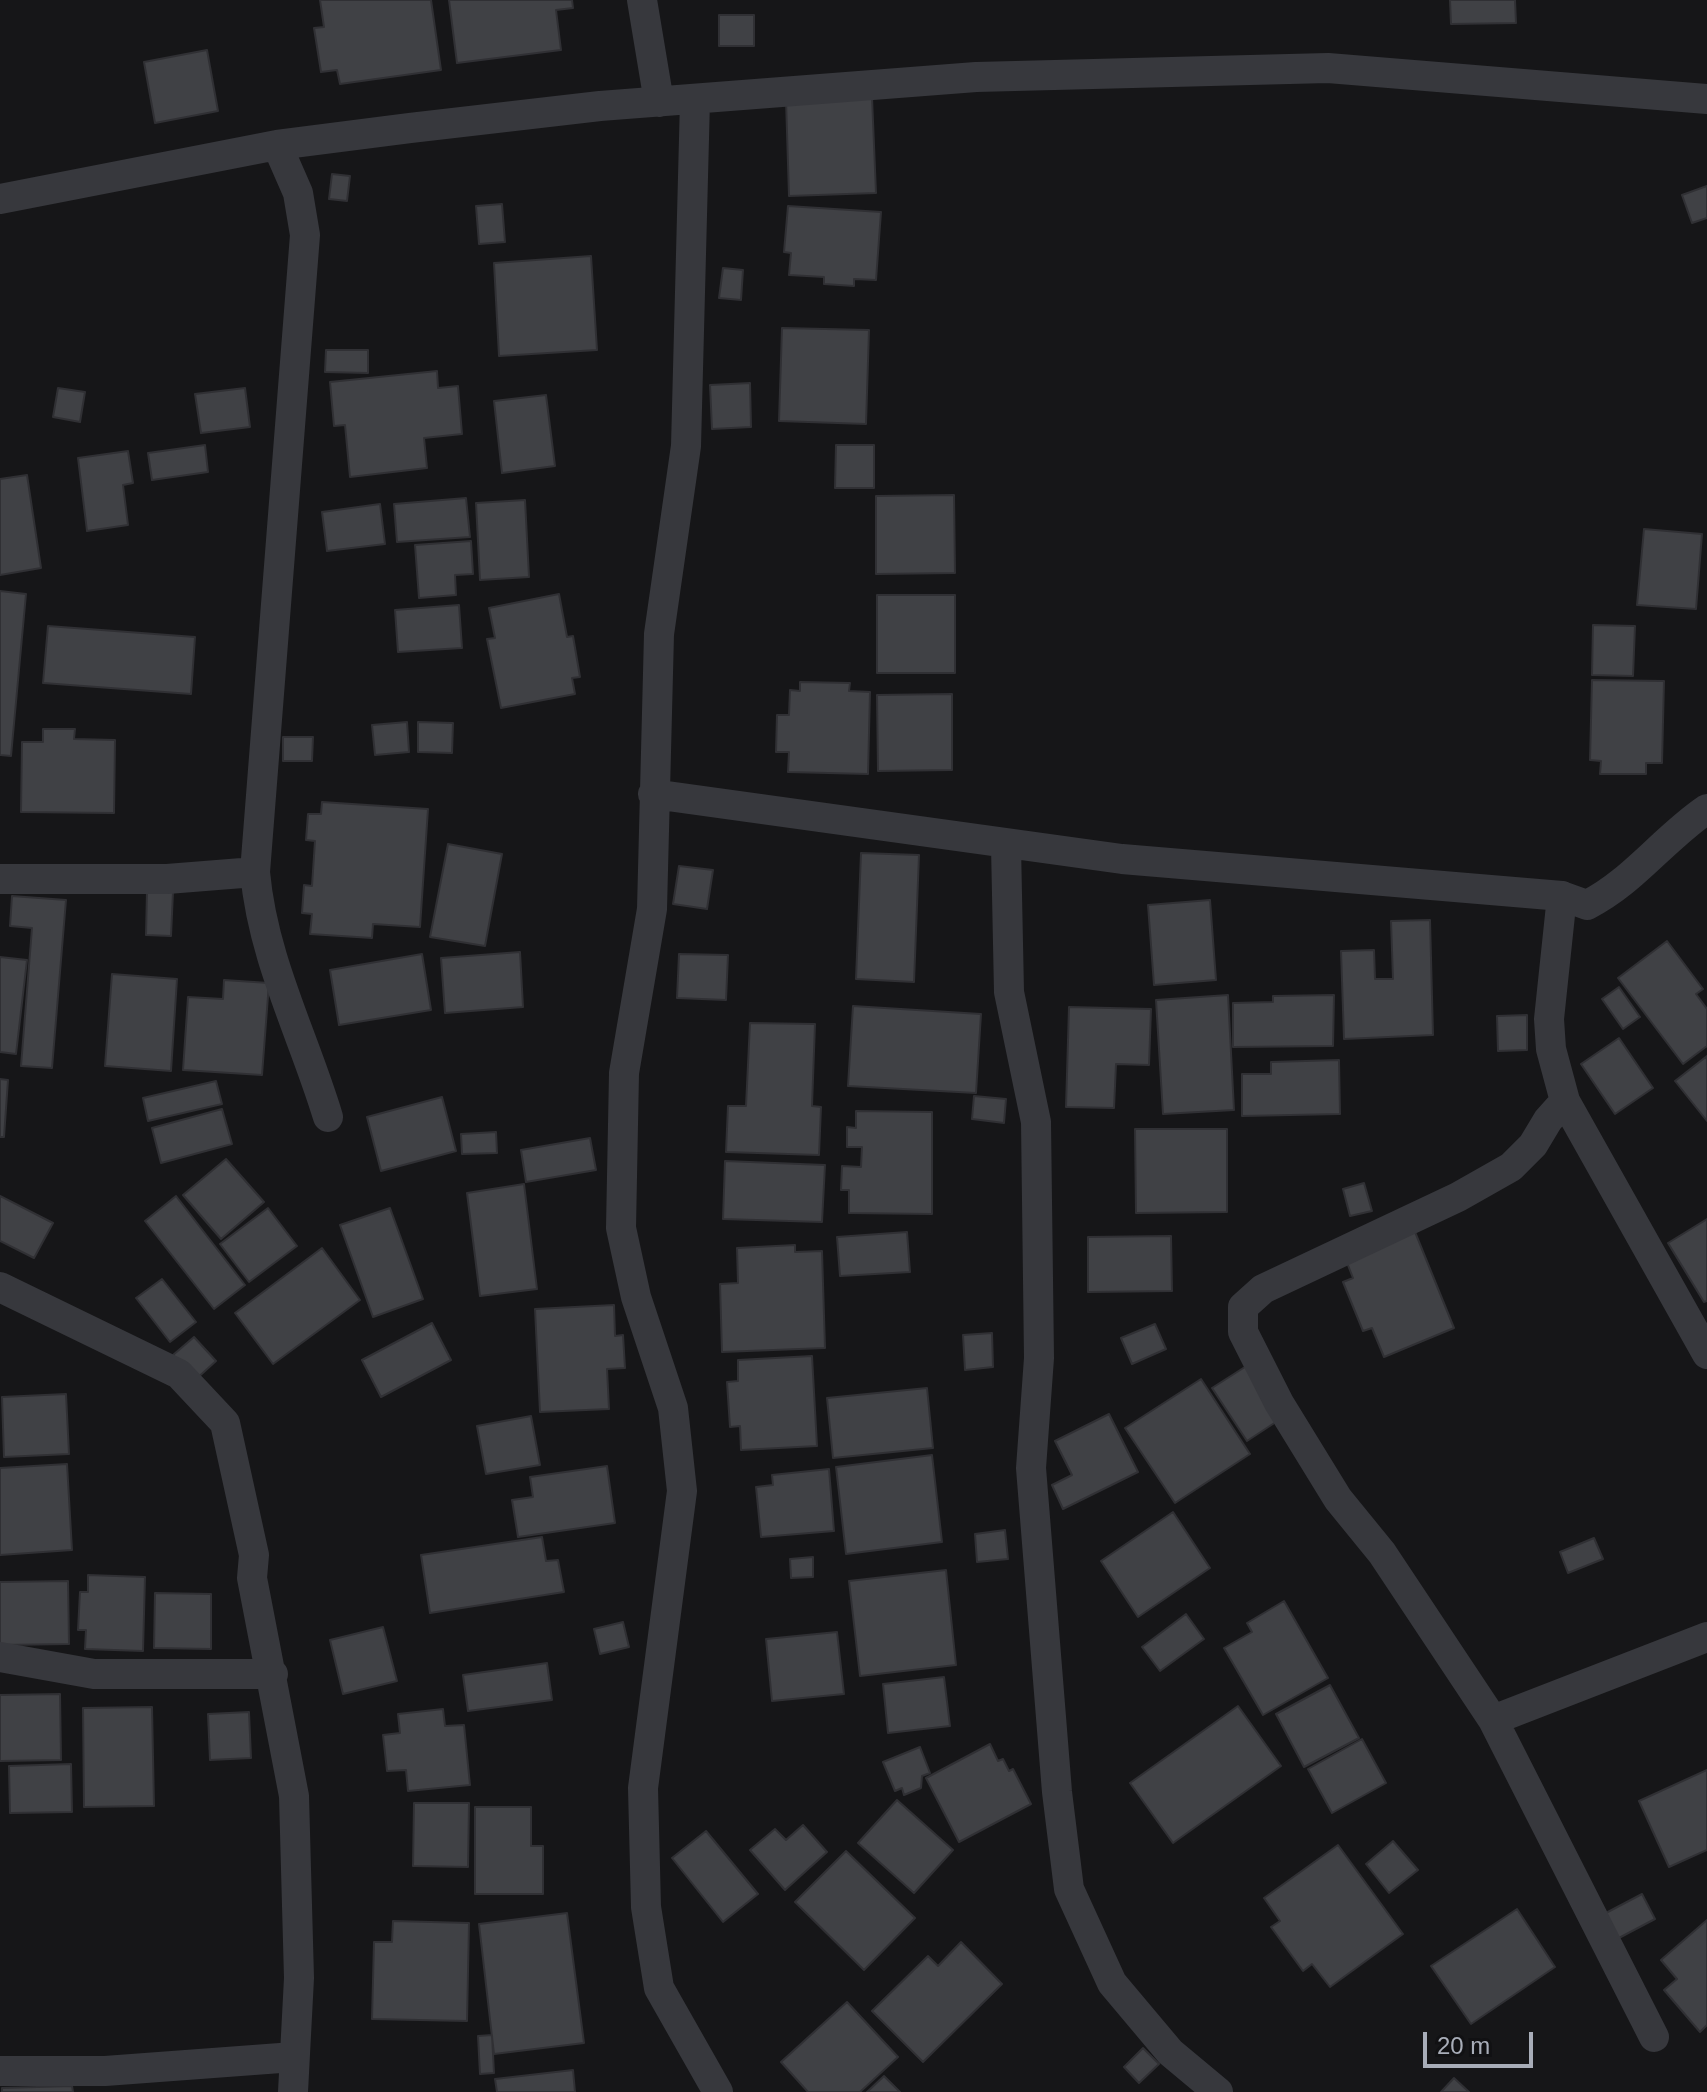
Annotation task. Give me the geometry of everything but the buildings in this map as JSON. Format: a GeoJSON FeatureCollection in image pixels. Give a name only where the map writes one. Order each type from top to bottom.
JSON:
{"type":"FeatureCollection","features":[{"type":"Feature","properties":{"kind":"street"},"geometry":{"type":"LineString","coordinates":[[642,0],[659,102]]}},
{"type":"Feature","properties":{"kind":"street"},"geometry":{"type":"LineString","coordinates":[[0,199],[277,145],[659,102],[976,77],[1328,68],[1707,99]]}},
{"type":"Feature","properties":{"kind":"street"},"geometry":{"type":"LineString","coordinates":[[695,100],[686,446],[659,634],[652,909],[624,1073],[621,1228],[636,1297],[673,1408],[682,1491],[643,1788],[646,1907],[659,1988],[718,2092]]}},
{"type":"Feature","properties":{"kind":"street"},"geometry":{"type":"LineString","coordinates":[[277,145],[298,193],[305,235],[255,872],[259,919],[283,997],[313,1069],[328,1117]]}},
{"type":"Feature","properties":{"kind":"street"},"geometry":{"type":"LineString","coordinates":[[653,794],[1006,846],[1122,859],[1562,896],[1587,905],[1614,891],[1677,829],[1707,809]]}},
{"type":"Feature","properties":{"kind":"street"},"geometry":{"type":"LineString","coordinates":[[1006,846],[1009,992],[1036,1122],[1039,1358],[1031,1468],[1057,1792],[1069,1889],[1112,1983],[1170,2052],[1218,2092]]}},
{"type":"Feature","properties":{"kind":"street"},"geometry":{"type":"LineString","coordinates":[[0,879],[167,879],[255,872]]}},
{"type":"Feature","properties":{"kind":"street"},"geometry":{"type":"LineString","coordinates":[[1562,896],[1549,1019],[1551,1049],[1565,1101],[1707,1354]]}},
{"type":"Feature","properties":{"kind":"street"},"geometry":{"type":"LineString","coordinates":[[1565,1101],[1548,1120],[1533,1145],[1511,1167],[1458,1197],[1263,1289],[1243,1307],[1243,1332],[1279,1403],[1338,1499],[1382,1553],[1493,1720],[1654,2037]]}},
{"type":"Feature","properties":{"kind":"street"},"geometry":{"type":"LineString","coordinates":[[0,1287],[179,1374],[225,1423],[254,1555],[252,1578],[273,1674],[294,1796],[299,1978],[293,2092]]}},
{"type":"Feature","properties":{"kind":"street"},"geometry":{"type":"LineString","coordinates":[[1493,1720],[1707,1637]]}},
{"type":"Feature","properties":{"kind":"street"},"geometry":{"type":"LineString","coordinates":[[0,1657],[94,1674],[273,1674]]}},
{"type":"Feature","properties":{"kind":"street"},"geometry":{"type":"LineString","coordinates":[[0,2071],[105,2071],[294,2057]]}}]}
